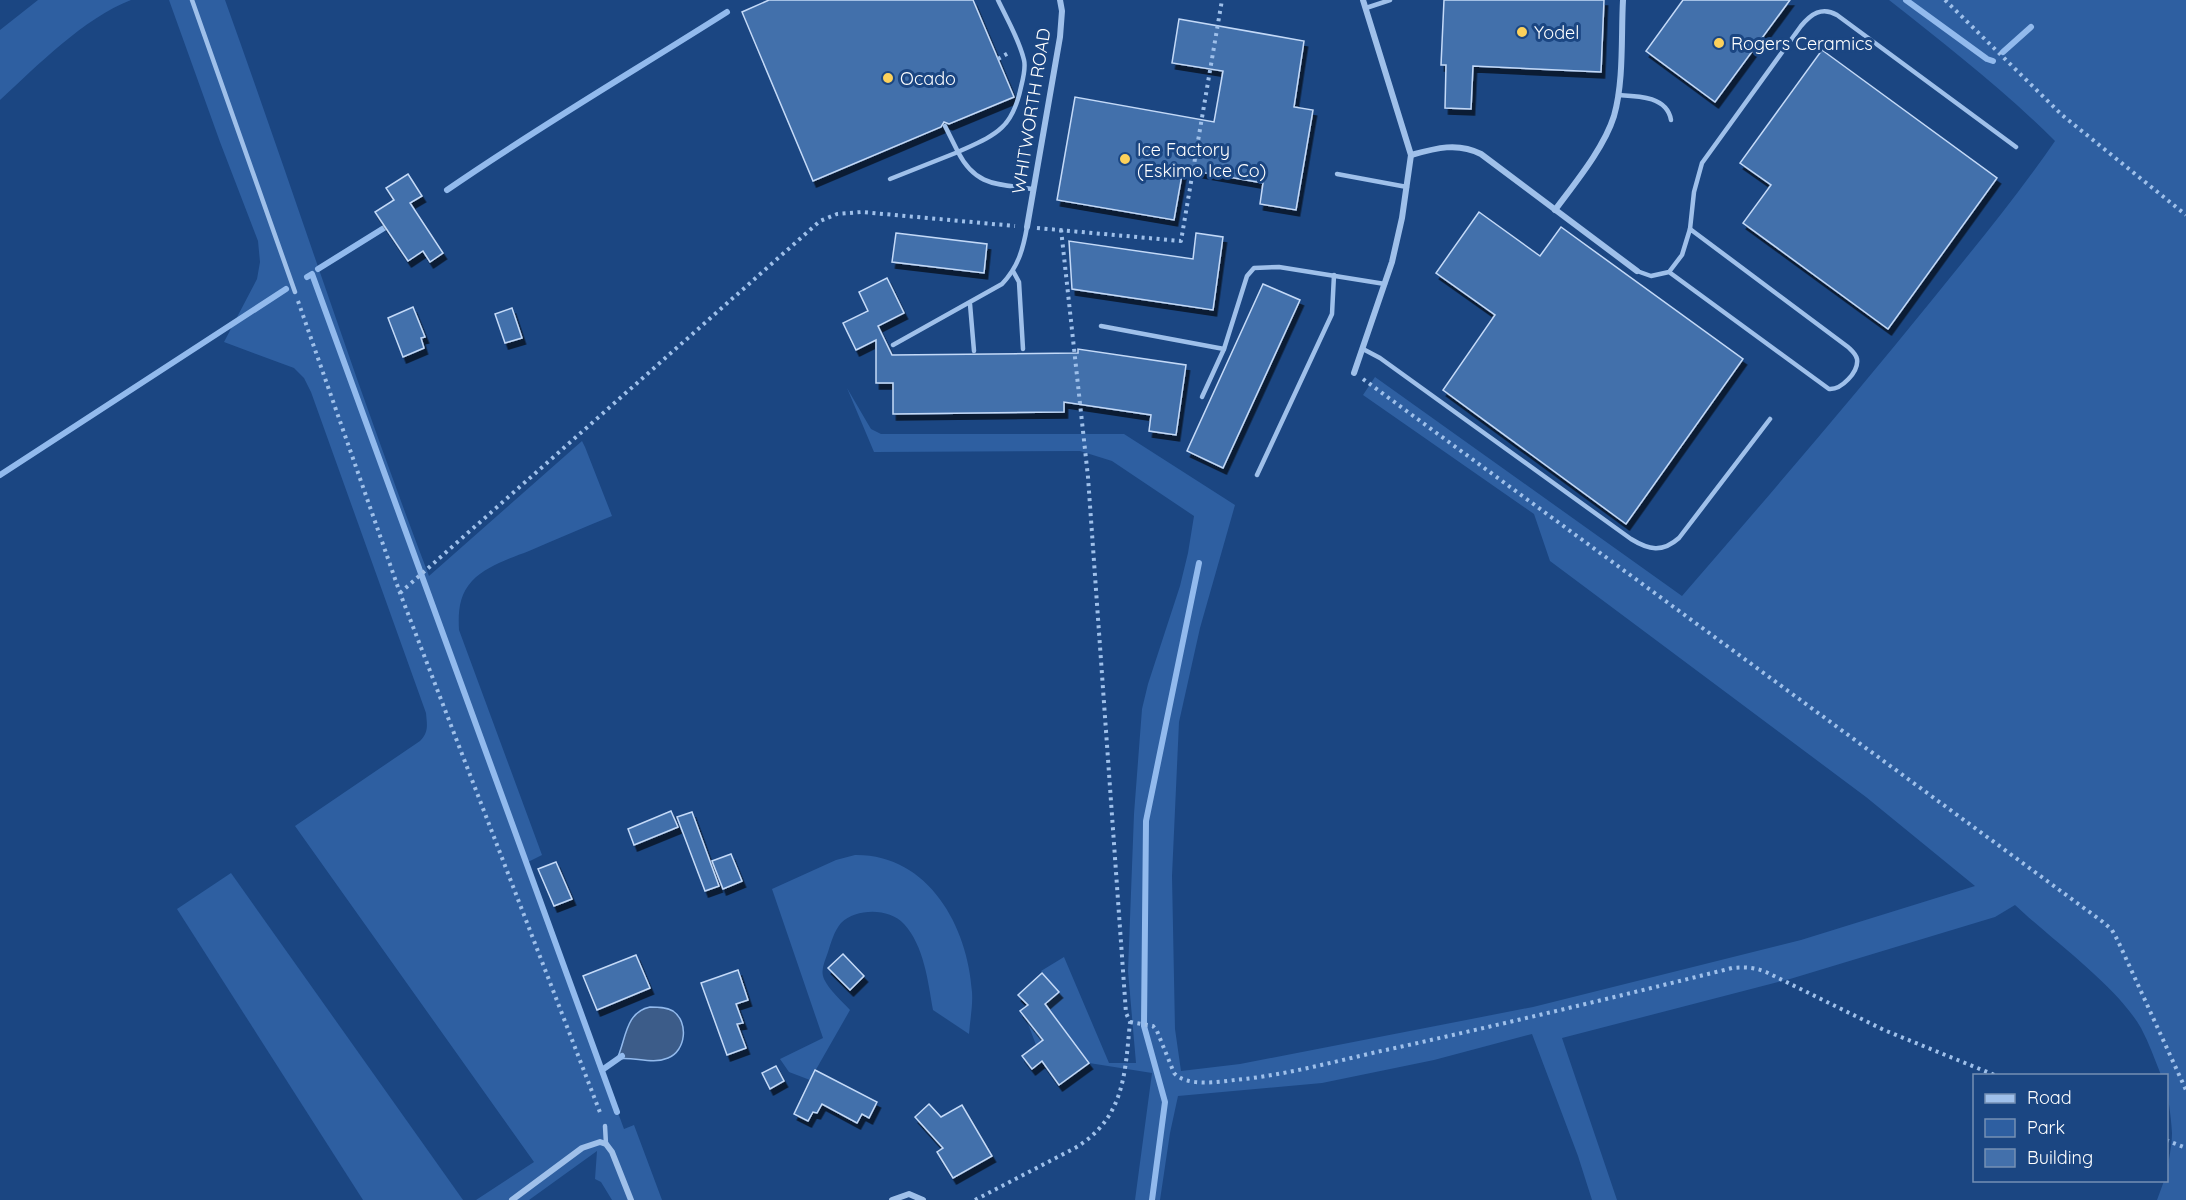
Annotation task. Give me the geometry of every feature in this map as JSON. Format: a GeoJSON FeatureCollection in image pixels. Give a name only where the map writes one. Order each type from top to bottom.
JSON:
{"type":"FeatureCollection","features":[{"type":"Feature","properties":{"kind":"street","name":"WHITWORTH ROAD"},"geometry":{"type":"LineString","coordinates":[[1028,227],[1060,36],[1062,11],[1060,0]]}},
{"type":"Feature","properties":{"kind":"street"},"geometry":{"type":"LineString","coordinates":[[1354,373],[1386,284],[1398,238],[1411,154],[1363,0]]}},
{"type":"Feature","properties":{"kind":"street"},"geometry":{"type":"LineString","coordinates":[[1555,210],[1588,164],[1613,117],[1618,94],[1623,0]]}},
{"type":"Feature","properties":{"kind":"street"},"geometry":{"type":"LineString","coordinates":[[1411,154],[1462,146],[1474,150],[1637,271]]}},
{"type":"Feature","properties":{"kind":"street"},"geometry":{"type":"LineString","coordinates":[[512,1200],[582,1148],[595,1142],[606,1144],[612,1152],[631,1200]]}},
{"type":"Feature","properties":{"kind":"street"},"geometry":{"type":"LineString","coordinates":[[892,1200],[909,1194],[923,1200]]}},
{"type":"Feature","properties":{"kind":"lane"},"geometry":{"type":"LineString","coordinates":[[192,0],[295,292]]}},
{"type":"Feature","properties":{"kind":"lane"},"geometry":{"type":"LineString","coordinates":[[890,179],[958,152],[1000,130],[1010,120],[1018,104],[1024,59],[999,0]]}},
{"type":"Feature","properties":{"kind":"lane"},"geometry":{"type":"LineString","coordinates":[[1366,8],[1390,0]]}},
{"type":"Feature","properties":{"kind":"lane"},"geometry":{"type":"LineString","coordinates":[[1637,271],[1651,276],[1659,276],[1668,272],[1685,248],[1690,229],[1696,181],[1707,155],[1801,26],[1810,16],[1820,11],[1828,10],[1837,15],[2016,147]]}},
{"type":"Feature","properties":{"kind":"lane"},"geometry":{"type":"LineString","coordinates":[[1618,94],[1642,96],[1656,101],[1669,111],[1671,120]]}},
{"type":"Feature","properties":{"kind":"lane"},"geometry":{"type":"LineString","coordinates":[[945,126],[968,169],[978,178],[990,183],[1033,189]]}},
{"type":"Feature","properties":{"kind":"lane"},"geometry":{"type":"LineString","coordinates":[[1337,174],[1407,187]]}},
{"type":"Feature","properties":{"kind":"lane"},"geometry":{"type":"LineString","coordinates":[[893,345],[997,288],[1013,271],[1020,258],[1028,227]]}},
{"type":"Feature","properties":{"kind":"lane"},"geometry":{"type":"LineString","coordinates":[[1668,272],[1829,389],[1833,390],[1842,385],[1856,366],[1856,356],[1848,347],[1690,229]]}},
{"type":"Feature","properties":{"kind":"lane"},"geometry":{"type":"LineString","coordinates":[[1202,397],[1224,349],[1247,276],[1251,270],[1272,266],[1386,284]]}},
{"type":"Feature","properties":{"kind":"lane"},"geometry":{"type":"LineString","coordinates":[[1013,271],[1020,282],[1023,349]]}},
{"type":"Feature","properties":{"kind":"lane"},"geometry":{"type":"LineString","coordinates":[[1257,475],[1332,314],[1334,274]]}},
{"type":"Feature","properties":{"kind":"lane"},"geometry":{"type":"LineString","coordinates":[[969,304],[974,351]]}},
{"type":"Feature","properties":{"kind":"lane"},"geometry":{"type":"LineString","coordinates":[[1101,326],[1224,349]]}},
{"type":"Feature","properties":{"kind":"lane"},"geometry":{"type":"LineString","coordinates":[[1363,349],[1380,358],[1631,539],[1652,549],[1668,546],[1679,538],[1770,419]]}},
{"type":"Feature","properties":{"kind":"lane"},"geometry":{"type":"LineString","coordinates":[[605,1126],[606,1144]]}},
{"type":"Feature","properties":{"kind":"path"},"geometry":{"type":"LineString","coordinates":[[400,592],[813,226],[832,215],[854,212],[1181,241],[1222,0]]}},
{"type":"Feature","properties":{"kind":"path"},"geometry":{"type":"LineString","coordinates":[[1945,0],[2062,115],[2186,215]]}},
{"type":"Feature","properties":{"kind":"path"},"geometry":{"type":"LineString","coordinates":[[975,1200],[1075,1148],[1104,1123],[1116,1104],[1122,1087],[1130,1022],[1126,1013],[1088,477],[1061,229]]}},
{"type":"Feature","properties":{"kind":"path"},"geometry":{"type":"LineString","coordinates":[[295,292],[400,592],[605,1126]]}},
{"type":"Feature","properties":{"kind":"path"},"geometry":{"type":"LineString","coordinates":[[1354,373],[2103,922],[2112,930],[2118,941],[2186,1090]]}},
{"type":"Feature","properties":{"kind":"path"},"geometry":{"type":"LineString","coordinates":[[1130,1022],[1153,1026],[1174,1073],[1184,1081],[1233,1081],[1469,1032],[1744,967],[1766,972],[1884,1030],[1992,1074]]}},
{"type":"Feature","properties":{"kind":"path"},"geometry":{"type":"LineString","coordinates":[[2168,1141],[2186,1148]]}},
{"type":"Feature","properties":{"kind":"green space"},"geometry":{"type":"Polygon","coordinates":[[[38,0],[131,0],[96,18],[45,58],[0,100],[0,30],[38,0]]]}},
{"type":"Feature","properties":{"kind":"green space"},"geometry":{"type":"Polygon","coordinates":[[[169,0],[225,0],[376,432],[429,576],[582,441],[585,447],[612,516],[484,571],[464,592],[459,610],[459,630],[542,855],[526,863],[624,1129],[634,1125],[662,1200],[612,1200],[601,1182],[595,1179],[597,1151],[529,1200],[476,1200],[534,1162],[295,826],[420,741],[426,731],[426,713],[304,378],[294,368],[224,342],[257,279],[260,262],[258,241],[169,0]]]}},
{"type":"Feature","properties":{"kind":"green space"},"geometry":{"type":"Polygon","coordinates":[[[1889,0],[2186,0],[2186,1200],[2157,1200],[2164,1182],[2168,1182],[2172,1133],[2168,1074],[2161,1074],[2141,1028],[2116,996],[2015,905],[1995,917],[1790,979],[1562,1038],[1617,1200],[1592,1200],[1532,1034],[1434,1060],[1322,1083],[1178,1096],[1160,1200],[1135,1200],[1152,1073],[1089,1063],[1062,1027],[1036,1045],[1027,1021],[1059,992],[1041,971],[1064,957],[1109,1063],[1136,1063],[1128,971],[1134,814],[1142,709],[1180,586],[1194,516],[1112,461],[1080,451],[874,452],[847,388],[871,429],[881,434],[1124,434],[1235,505],[1200,628],[1179,722],[1172,876],[1175,1029],[1181,1071],[1240,1064],[1533,1007],[1801,940],[1975,886],[1866,797],[1550,561],[1534,514],[1363,395],[1375,377],[1682,596],[1901,337],[1995,222],[2055,141],[1953,51],[1889,0]]]}},
{"type":"Feature","properties":{"kind":"green space"},"geometry":{"type":"Polygon","coordinates":[[[855,855],[881,858],[904,867],[923,881],[939,898],[952,919],[969,967],[972,1008],[969,1034],[933,1010],[921,953],[904,924],[882,913],[855,915],[841,923],[836,930],[824,962],[823,972],[829,987],[850,1010],[810,1080],[789,1072],[780,1059],[823,1038],[772,889],[836,860],[855,855]]]}},
{"type":"Feature","properties":{"kind":"green space"},"geometry":{"type":"Polygon","coordinates":[[[231,873],[463,1200],[363,1200],[177,909],[231,873]]]}},
{"type":"Feature","properties":{"kind":"shaded area"},"geometry":{"type":"Polygon","coordinates":[[[650,1007],[668,1009],[678,1016],[683,1029],[679,1049],[662,1060],[617,1059],[631,1021],[642,1010],[650,1007]]]}},
{"type":"Feature","properties":{"kind":"building","name":"Ocado"},"geometry":{"type":"Polygon","coordinates":[[[769,0],[973,0],[1014,97],[949,124],[944,122],[941,127],[813,181],[742,12],[769,0]]]}},
{"type":"Feature","properties":{"kind":"building","name":"Yodel"},"geometry":{"type":"Polygon","coordinates":[[[1444,0],[1604,0],[1601,72],[1473,66],[1471,109],[1445,108],[1446,65],[1441,65],[1444,0]]]}},
{"type":"Feature","properties":{"kind":"building"},"geometry":{"type":"Polygon","coordinates":[[[1683,0],[1790,0],[1715,102],[1646,51],[1683,0]]]}},
{"type":"Feature","properties":{"kind":"building"},"geometry":{"type":"Polygon","coordinates":[[[1179,19],[1304,41],[1294,107],[1313,110],[1296,210],[1260,204],[1263,183],[1183,169],[1174,220],[1057,200],[1075,97],[1214,122],[1223,71],[1172,63],[1179,19]]]}},
{"type":"Feature","properties":{"kind":"building"},"geometry":{"type":"Polygon","coordinates":[[[1822,50],[1997,178],[1888,329],[1743,223],[1771,185],[1740,163],[1822,50]]]}},
{"type":"Feature","properties":{"kind":"building"},"geometry":{"type":"Polygon","coordinates":[[[408,174],[422,196],[410,203],[443,253],[430,262],[423,251],[408,261],[375,212],[394,200],[386,188],[408,174]]]}},
{"type":"Feature","properties":{"kind":"building"},"geometry":{"type":"Polygon","coordinates":[[[1479,212],[1540,256],[1561,227],[1743,359],[1626,524],[1443,390],[1495,315],[1436,273],[1479,212]]]}},
{"type":"Feature","properties":{"kind":"building"},"geometry":{"type":"Polygon","coordinates":[[[896,233],[987,244],[984,273],[892,262],[896,233]]]}},
{"type":"Feature","properties":{"kind":"building"},"geometry":{"type":"Polygon","coordinates":[[[1196,233],[1223,237],[1213,310],[1072,289],[1069,241],[1193,259],[1196,233]]]}},
{"type":"Feature","properties":{"kind":"building"},"geometry":{"type":"Polygon","coordinates":[[[887,278],[904,313],[878,326],[892,355],[1078,353],[1078,349],[1186,365],[1176,435],[1149,431],[1151,415],[1064,402],[1064,412],[893,414],[893,383],[876,383],[876,340],[856,350],[843,323],[868,311],[859,292],[887,278]]]}},
{"type":"Feature","properties":{"kind":"building"},"geometry":{"type":"Polygon","coordinates":[[[1263,284],[1300,300],[1223,468],[1187,451],[1263,284]]]}},
{"type":"Feature","properties":{"kind":"building"},"geometry":{"type":"Polygon","coordinates":[[[413,307],[425,337],[421,338],[424,348],[403,357],[388,318],[413,307]]]}},
{"type":"Feature","properties":{"kind":"building"},"geometry":{"type":"Polygon","coordinates":[[[512,308],[522,338],[505,343],[495,314],[512,308]]]}},
{"type":"Feature","properties":{"kind":"building"},"geometry":{"type":"Polygon","coordinates":[[[671,811],[678,827],[634,845],[628,829],[671,811]]]}},
{"type":"Feature","properties":{"kind":"building"},"geometry":{"type":"Polygon","coordinates":[[[692,812],[719,886],[705,891],[677,817],[692,812]]]}},
{"type":"Feature","properties":{"kind":"building"},"geometry":{"type":"Polygon","coordinates":[[[731,854],[742,881],[723,889],[712,861],[731,854]]]}},
{"type":"Feature","properties":{"kind":"building"},"geometry":{"type":"Polygon","coordinates":[[[556,862],[572,899],[554,906],[538,869],[556,862]]]}},
{"type":"Feature","properties":{"kind":"building"},"geometry":{"type":"Polygon","coordinates":[[[843,954],[864,976],[850,990],[828,968],[843,954]]]}},
{"type":"Feature","properties":{"kind":"building"},"geometry":{"type":"Polygon","coordinates":[[[636,955],[650,988],[597,1010],[583,976],[636,955]]]}},
{"type":"Feature","properties":{"kind":"building"},"geometry":{"type":"Polygon","coordinates":[[[738,970],[748,1000],[736,1004],[743,1023],[737,1024],[746,1048],[727,1055],[701,983],[738,970]]]}},
{"type":"Feature","properties":{"kind":"building"},"geometry":{"type":"Polygon","coordinates":[[[1042,973],[1059,992],[1045,1004],[1089,1063],[1059,1085],[1042,1061],[1032,1069],[1022,1056],[1043,1040],[1020,1011],[1028,1005],[1018,995],[1042,973]]]}},
{"type":"Feature","properties":{"kind":"building"},"geometry":{"type":"Polygon","coordinates":[[[776,1066],[784,1081],[770,1089],[762,1073],[776,1066]]]}},
{"type":"Feature","properties":{"kind":"building"},"geometry":{"type":"Polygon","coordinates":[[[815,1070],[877,1102],[869,1118],[862,1114],[857,1123],[822,1104],[817,1113],[813,1112],[808,1121],[794,1114],[815,1070]]]}},
{"type":"Feature","properties":{"kind":"building"},"geometry":{"type":"Polygon","coordinates":[[[929,1104],[941,1117],[962,1105],[992,1156],[953,1178],[937,1152],[943,1148],[915,1117],[929,1104]]]}},
{"type":"Feature","properties":{"kind":"waterway"},"geometry":{"type":"LineString","coordinates":[[1906,0],[1987,59],[1993,61]]}},
{"type":"Feature","properties":{"kind":"waterway"},"geometry":{"type":"LineString","coordinates":[[447,190],[727,12]]}},
{"type":"Feature","properties":{"kind":"waterway"},"geometry":{"type":"LineString","coordinates":[[2003,52],[2031,27]]}},
{"type":"Feature","properties":{"kind":"waterway"},"geometry":{"type":"LineString","coordinates":[[318,269],[392,223]]}},
{"type":"Feature","properties":{"kind":"waterway"},"geometry":{"type":"LineString","coordinates":[[307,277],[312,274],[617,1112]]}},
{"type":"Feature","properties":{"kind":"waterway"},"geometry":{"type":"LineString","coordinates":[[0,475],[286,289]]}},
{"type":"Feature","properties":{"kind":"waterway"},"geometry":{"type":"LineString","coordinates":[[1152,1200],[1165,1102],[1144,1026],[1146,821],[1199,563]]}},
{"type":"Feature","properties":{"kind":"waterway"},"geometry":{"type":"LineString","coordinates":[[602,1070],[622,1056]]}},
{"type":"Feature","properties":{"kind":"place","name":"Yodel"},"geometry":{"type":"Point","coordinates":[1522,32]}},
{"type":"Feature","properties":{"kind":"place","name":"Rogers Ceramics"},"geometry":{"type":"Point","coordinates":[1719,43]}},
{"type":"Feature","properties":{"kind":"place","name":"Ocado"},"geometry":{"type":"Point","coordinates":[888,78]}},
{"type":"Feature","properties":{"kind":"place","name":"Ice Factory (Eskimo Ice Co)"},"geometry":{"type":"Point","coordinates":[1125,159]}}]}
